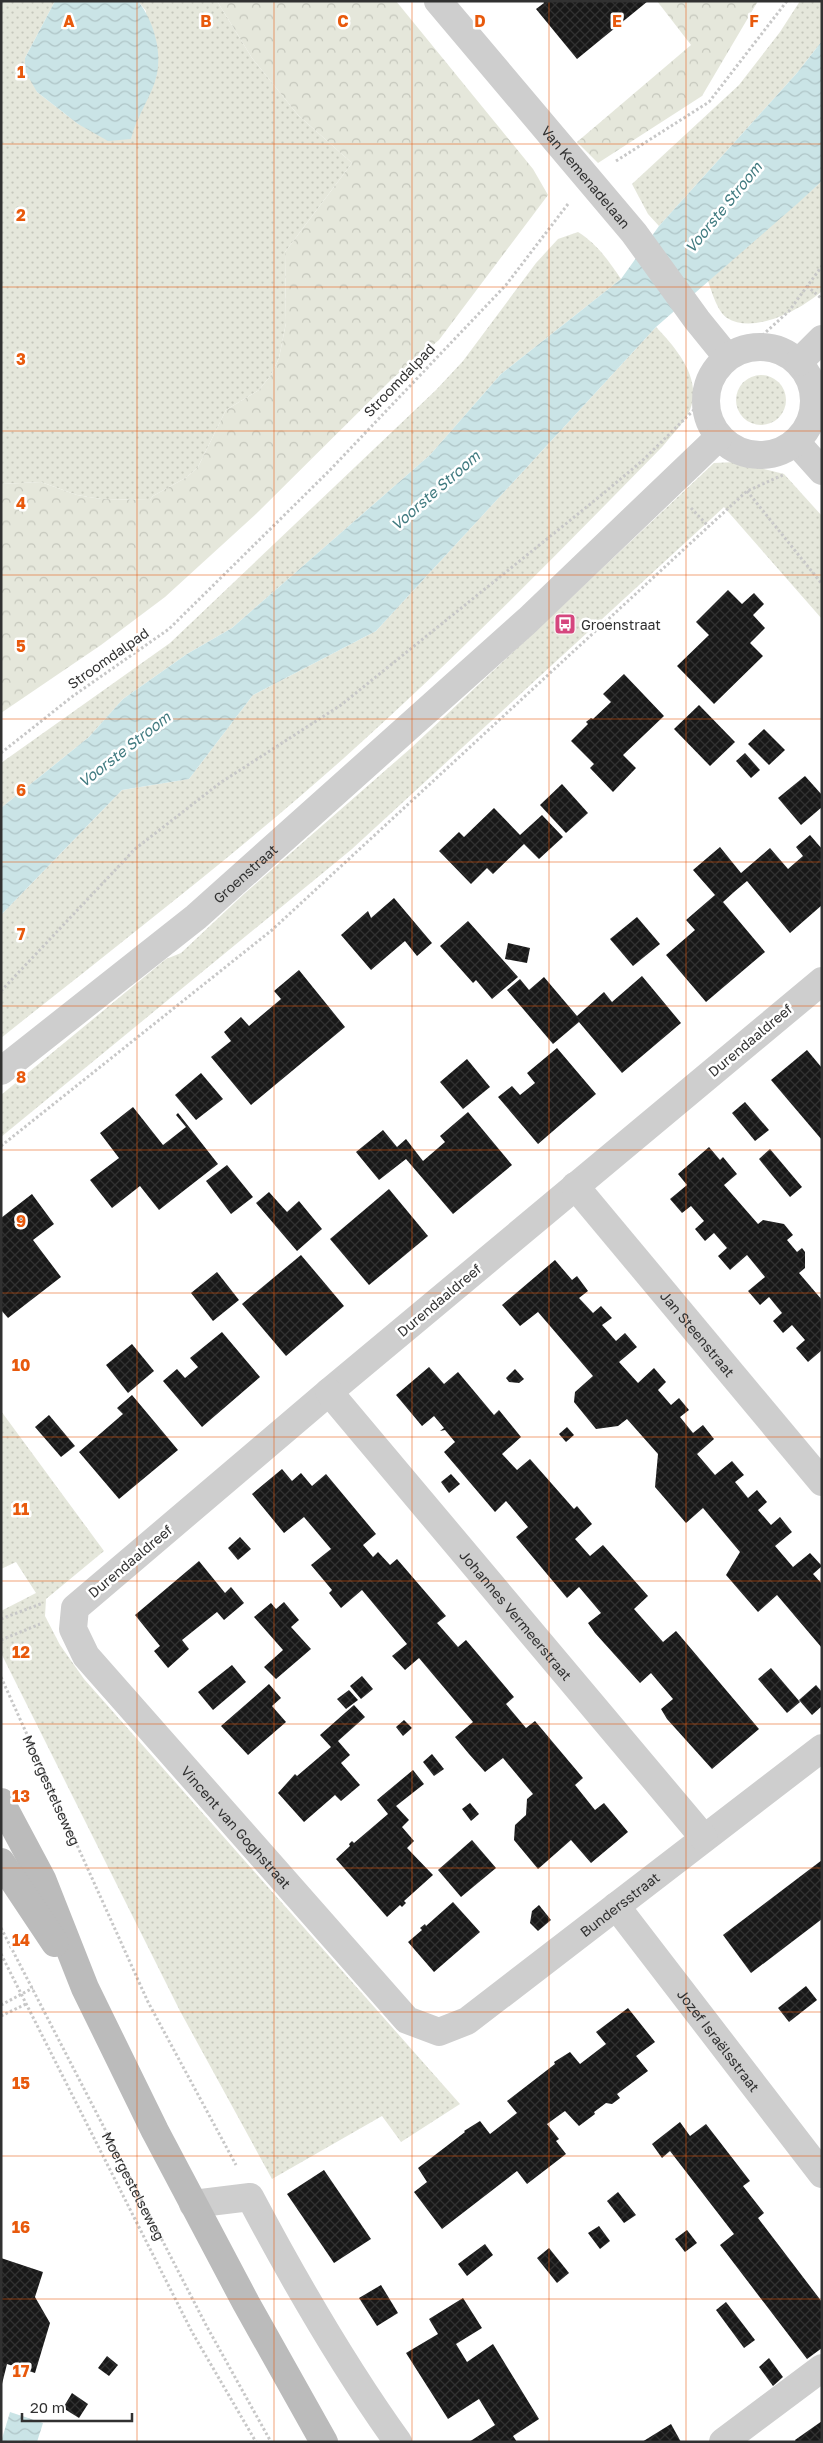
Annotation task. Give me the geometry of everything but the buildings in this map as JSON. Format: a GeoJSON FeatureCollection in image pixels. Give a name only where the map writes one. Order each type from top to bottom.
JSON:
{"type":"FeatureCollection","features":[{"type":"Feature","properties":{"kind":"main road"},"geometry":{"type":"LineString","coordinates":[[1,1802],[42,1879],[85,1988],[192,2204],[324,2442]]}},
{"type":"Feature","properties":{"kind":"main road"},"geometry":{"type":"LineString","coordinates":[[1,1862],[85,1988]]}},
{"type":"Feature","properties":{"kind":"street","name":"Van Kemenadelaan"},"geometry":{"type":"LineString","coordinates":[[438,1],[634,233],[697,320],[738,352]]}},
{"type":"Feature","properties":{"kind":"street"},"geometry":{"type":"LineString","coordinates":[[799,362],[822,339]]}},
{"type":"Feature","properties":{"kind":"street"},"geometry":{"type":"LineString","coordinates":[[768,346],[784,352],[799,362],[809,377],[814,394],[814,412],[807,428],[796,442],[782,451],[766,454],[749,454],[734,448],[718,437],[707,412],[710,382],[717,368],[738,352],[768,346]]}},
{"type":"Feature","properties":{"kind":"street","name":"Groenstraat"},"geometry":{"type":"LineString","coordinates":[[1,1071],[204,910],[528,620],[718,437]]}},
{"type":"Feature","properties":{"kind":"street"},"geometry":{"type":"LineString","coordinates":[[796,442],[822,471]]}},
{"type":"Feature","properties":{"kind":"street","name":"Durendaaldreef"},"geometry":{"type":"LineString","coordinates":[[74,1619],[329,1392],[821,982]]}},
{"type":"Feature","properties":{"kind":"street","name":"Jan Steenstraat"},"geometry":{"type":"LineString","coordinates":[[575,1186],[822,1482]]}},
{"type":"Feature","properties":{"kind":"street","name":"Johannes Vermeerstraat"},"geometry":{"type":"LineString","coordinates":[[329,1392],[704,1838]]}},
{"type":"Feature","properties":{"kind":"street","name":"Vincent van Goghstraat"},"geometry":{"type":"LineString","coordinates":[[74,1619],[86,1656],[407,2020]]}},
{"type":"Feature","properties":{"kind":"street","name":"Bundersstraat"},"geometry":{"type":"LineString","coordinates":[[407,2020],[438,2032],[467,2020],[822,1748]]}},
{"type":"Feature","properties":{"kind":"street","name":"Jozef Israëlsstraat"},"geometry":{"type":"LineString","coordinates":[[616,1906],[822,2174]]}},
{"type":"Feature","properties":{"kind":"street"},"geometry":{"type":"LineString","coordinates":[[192,2204],[250,2197],[297,2286],[375,2410],[398,2442]]}},
{"type":"Feature","properties":{"kind":"street"},"geometry":{"type":"LineString","coordinates":[[723,2442],[822,2368]]}},
{"type":"Feature","properties":{"kind":"path","name":"Stroomdalpad"},"geometry":{"type":"LineString","coordinates":[[1,753],[73,696],[168,629],[329,471],[506,285],[587,179],[709,102],[787,1]]}},
{"type":"Feature","properties":{"kind":"path"},"geometry":{"type":"LineString","coordinates":[[738,352],[789,311],[822,266]]}},
{"type":"Feature","properties":{"kind":"path"},"geometry":{"type":"LineString","coordinates":[[807,286],[822,299]]}},
{"type":"Feature","properties":{"kind":"path"},"geometry":{"type":"LineString","coordinates":[[1,991],[135,848],[220,783],[342,705],[642,461],[707,397]]}},
{"type":"Feature","properties":{"kind":"path"},"geometry":{"type":"LineString","coordinates":[[1,1146],[272,930],[747,491],[822,584]]}},
{"type":"Feature","properties":{"kind":"path"},"geometry":{"type":"LineString","coordinates":[[1,1619],[49,1600],[74,1619]]}},
{"type":"Feature","properties":{"kind":"path","name":"Moergestelseweg"},"geometry":{"type":"LineString","coordinates":[[1,1677],[148,2002],[240,2173],[250,2197]]}},
{"type":"Feature","properties":{"kind":"path","name":"Moergestelseweg"},"geometry":{"type":"LineString","coordinates":[[1,1928],[206,2325],[271,2442]]}},
{"type":"Feature","properties":{"kind":"path"},"geometry":{"type":"LineString","coordinates":[[1,1954],[192,2332],[256,2442]]}},
{"type":"Feature","properties":{"kind":"path"},"geometry":{"type":"LineString","coordinates":[[1,2005],[33,1988]]}},
{"type":"Feature","properties":{"kind":"path"},"geometry":{"type":"LineString","coordinates":[[1,2016],[26,2004]]}},
{"type":"Feature","properties":{"kind":"green space"},"geometry":{"type":"Polygon","coordinates":[[[1,1],[55,1],[25,58],[37,92],[78,124],[131,139],[146,11],[138,1],[217,1],[252,58],[298,115],[352,163],[285,252],[286,323],[279,358],[271,375],[259,390],[226,410],[198,467],[187,477],[153,496],[150,500],[101,499],[77,495],[41,482],[1,484],[1,1]]]}},
{"type":"Feature","properties":{"kind":"green space"},"geometry":{"type":"Polygon","coordinates":[[[217,1],[396,1],[533,169],[548,195],[439,340],[393,378],[257,513],[165,597],[101,645],[1,713],[1,484],[41,482],[77,495],[101,499],[150,500],[153,496],[187,477],[198,467],[226,410],[259,390],[271,375],[279,358],[286,323],[285,252],[352,163],[298,115],[252,58],[217,1]]]}},
{"type":"Feature","properties":{"kind":"green space"},"geometry":{"type":"Polygon","coordinates":[[[657,1],[758,1],[702,96],[598,163],[577,142],[691,45],[657,1]]]}},
{"type":"Feature","properties":{"kind":"green space"},"geometry":{"type":"Polygon","coordinates":[[[800,1],[822,1],[822,41],[797,73],[659,226],[648,214],[632,184],[739,85],[780,32],[800,1]]]}},
{"type":"Feature","properties":{"kind":"green space"},"geometry":{"type":"Polygon","coordinates":[[[822,181],[822,291],[790,312],[764,322],[738,322],[727,318],[718,306],[708,281],[822,181]]]}},
{"type":"Feature","properties":{"kind":"green space"},"geometry":{"type":"Polygon","coordinates":[[[578,232],[597,247],[621,279],[501,374],[430,455],[232,628],[187,654],[123,699],[89,737],[1,808],[1,763],[170,643],[436,390],[463,361],[536,263],[558,239],[578,232]]]}},
{"type":"Feature","properties":{"kind":"green space"},"geometry":{"type":"Polygon","coordinates":[[[656,327],[681,357],[692,381],[693,394],[691,406],[685,419],[663,446],[466,644],[344,758],[217,865],[1,1038],[1,915],[122,790],[189,779],[253,695],[376,631],[656,327]]]}},
{"type":"Feature","properties":{"kind":"green space"},"geometry":{"type":"Polygon","coordinates":[[[756,375],[766,375],[779,382],[786,395],[786,405],[779,418],[766,425],[756,425],[747,421],[740,414],[736,405],[736,395],[740,386],[747,379],[756,375]]]}},
{"type":"Feature","properties":{"kind":"green space"},"geometry":{"type":"Polygon","coordinates":[[[736,462],[784,474],[822,516],[822,619],[724,507],[352,849],[1,1137],[1,1095],[166,959],[181,953],[245,893],[411,748],[714,463],[736,462]]]}},
{"type":"Feature","properties":{"kind":"green space"},"geometry":{"type":"Polygon","coordinates":[[[1,1411],[104,1551],[46,1599],[45,1616],[60,1645],[84,1679],[460,2104],[401,2142],[382,2116],[272,2179],[180,2011],[1,1653],[1,1611],[36,1593],[16,1562],[1,1569],[1,1411]]]}},
{"type":"Feature","properties":{"kind":"water"},"geometry":{"type":"Polygon","coordinates":[[[55,1],[138,1],[148,17],[157,45],[157,74],[152,91],[136,122],[131,139],[108,141],[78,124],[37,92],[25,71],[25,58],[55,1]]]}},
{"type":"Feature","properties":{"kind":"water","name":"Voorste Stroom"},"geometry":{"type":"Polygon","coordinates":[[[822,41],[822,181],[656,327],[376,631],[253,695],[189,779],[122,790],[1,915],[1,808],[89,737],[123,699],[187,654],[232,628],[430,455],[501,374],[621,279],[659,226],[797,73],[822,41]]]}},
{"type":"Feature","properties":{"kind":"water"},"geometry":{"type":"Polygon","coordinates":[[[10,2412],[43,2423],[37,2442],[1,2442],[10,2412]]]}},
{"type":"Feature","properties":{"kind":"place","name":"Groenstraat"},"geometry":{"type":"Point","coordinates":[565,624]}}]}
